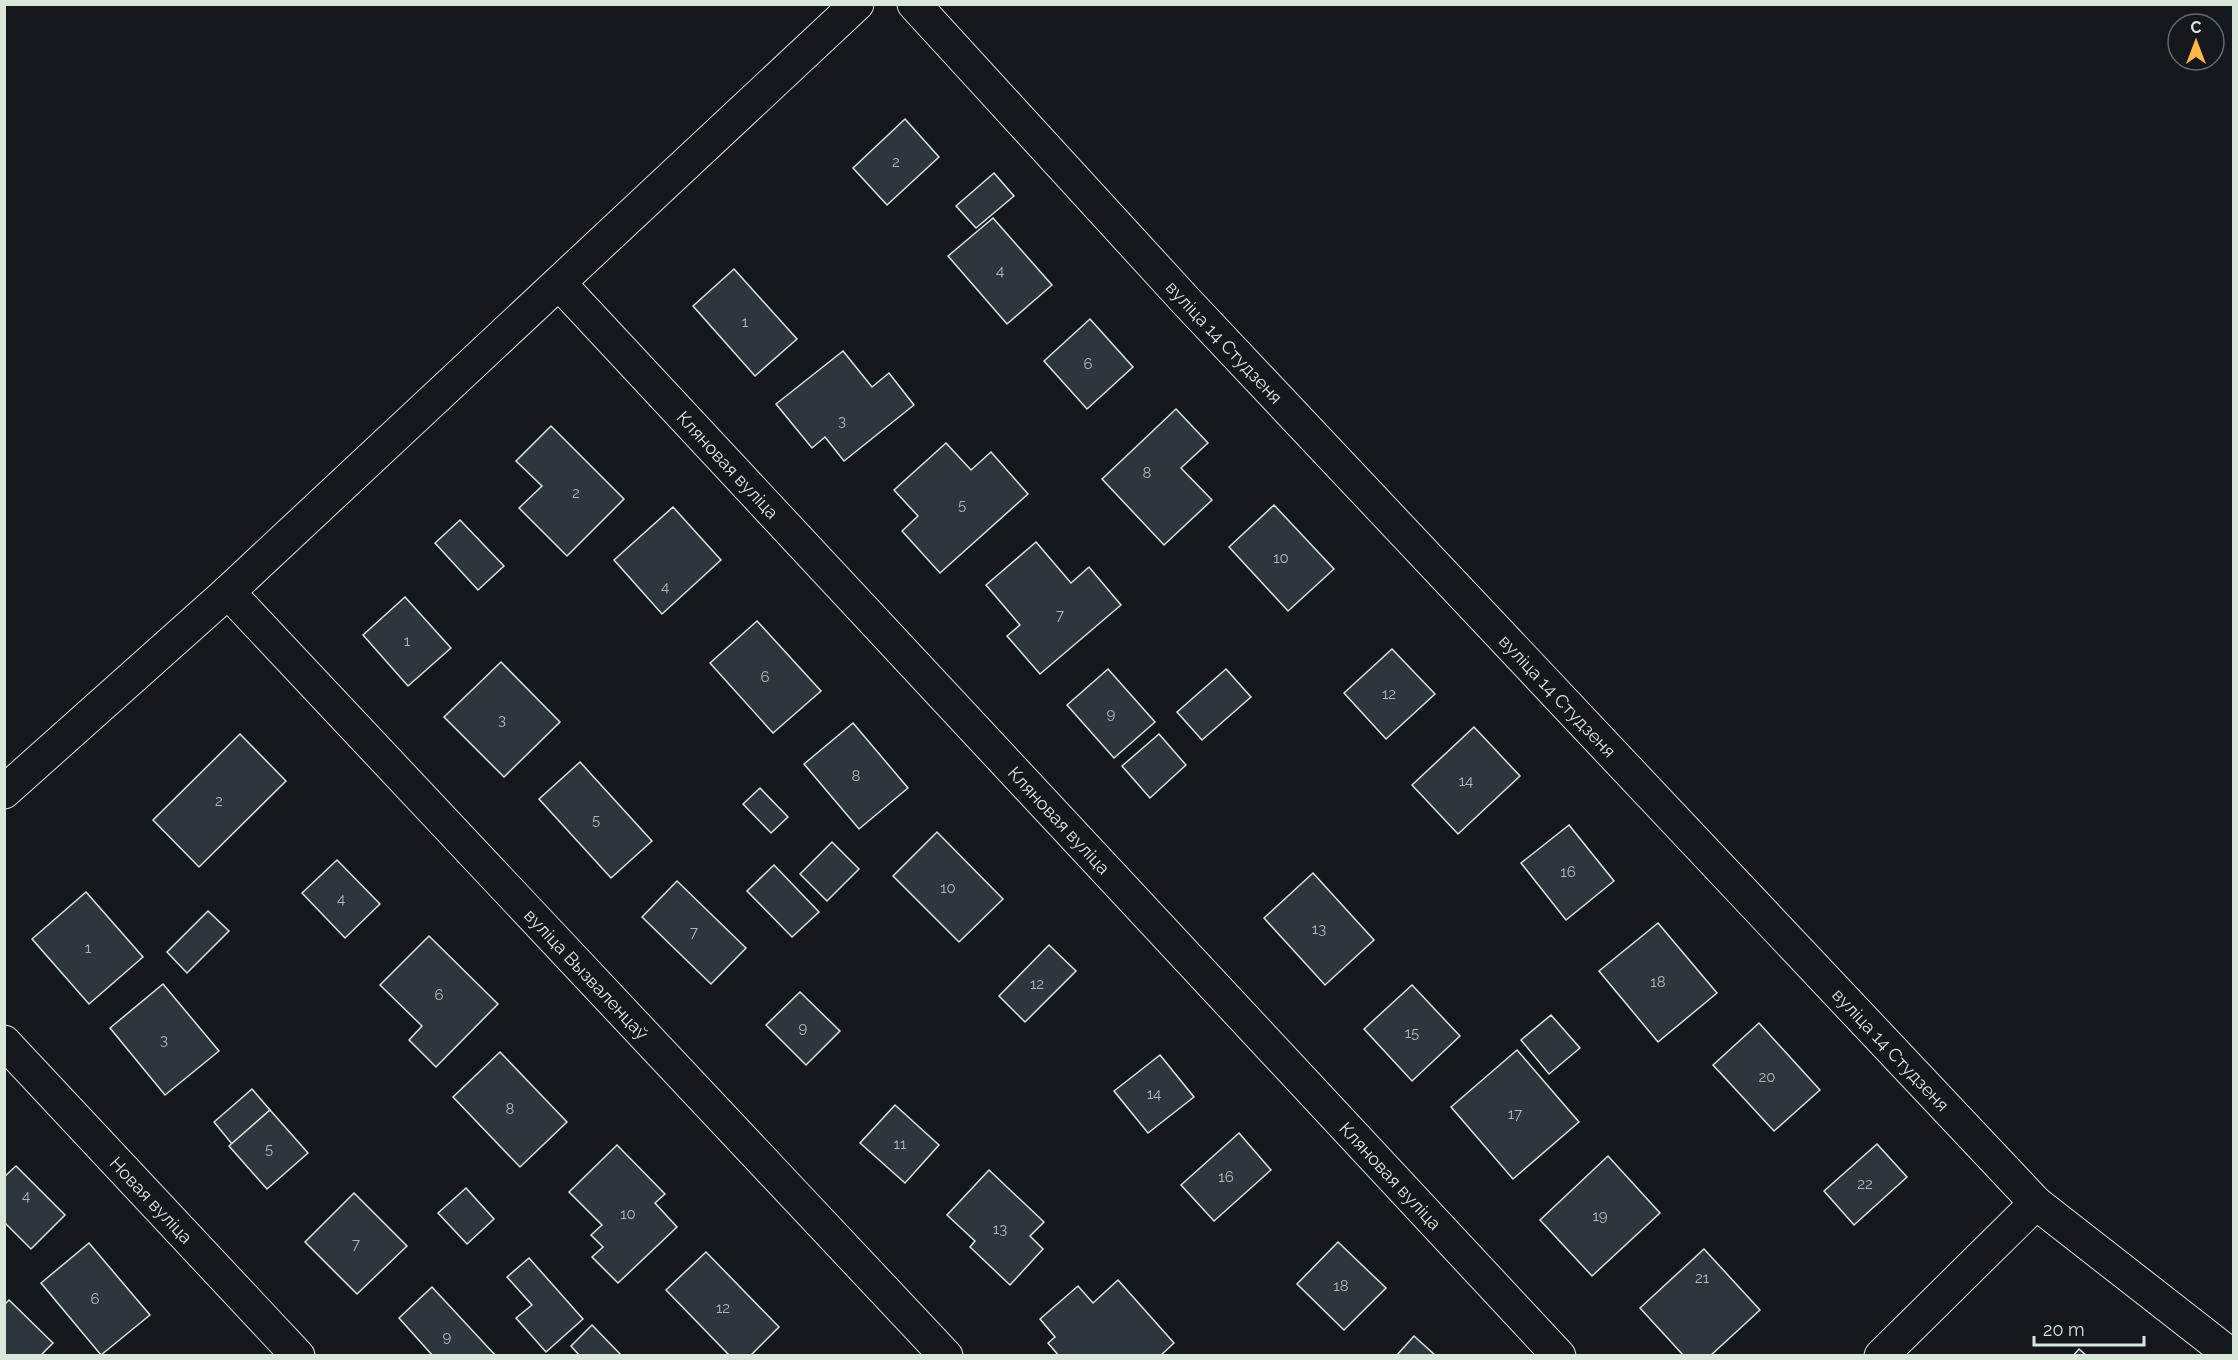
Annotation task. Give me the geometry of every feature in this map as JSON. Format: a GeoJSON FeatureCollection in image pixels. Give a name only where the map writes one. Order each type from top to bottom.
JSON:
{"type":"FeatureCollection","features":[{"type":"Feature","properties":{"kind":"street"},"geometry":{"type":"LineString","coordinates":[[4,792],[228,592],[857,4]]}},
{"type":"Feature","properties":{"kind":"street","name":"вуліца 14 Студзеня"},"geometry":{"type":"LineString","coordinates":[[914,4],[1194,309],[2036,1203],[2232,1356]]}},
{"type":"Feature","properties":{"kind":"street","name":"Кляновая вуліца"},"geometry":{"type":"LineString","coordinates":[[559,283],[1559,1356]]}},
{"type":"Feature","properties":{"kind":"street","name":"вуліца Вызваленцаў"},"geometry":{"type":"LineString","coordinates":[[228,592],[946,1356]]}},
{"type":"Feature","properties":{"kind":"street","name":"Новая вуліца"},"geometry":{"type":"LineString","coordinates":[[4,1042],[298,1356]]}},
{"type":"Feature","properties":{"kind":"street"},"geometry":{"type":"LineString","coordinates":[[1881,1356],[2036,1203]]}},
{"type":"Feature","properties":{"kind":"building"},"geometry":{"type":"Polygon","coordinates":[[[905,119],[939,157],[887,205],[853,168],[905,119]]]}},
{"type":"Feature","properties":{"kind":"building"},"geometry":{"type":"Polygon","coordinates":[[[994,173],[1014,196],[976,228],[956,206],[994,173]]]}},
{"type":"Feature","properties":{"kind":"building"},"geometry":{"type":"Polygon","coordinates":[[[993,218],[1052,285],[1007,324],[948,256],[993,218]]]}},
{"type":"Feature","properties":{"kind":"building"},"geometry":{"type":"Polygon","coordinates":[[[734,269],[797,339],[755,376],[693,306],[734,269]]]}},
{"type":"Feature","properties":{"kind":"building"},"geometry":{"type":"Polygon","coordinates":[[[1090,319],[1133,367],[1087,409],[1044,361],[1090,319]]]}},
{"type":"Feature","properties":{"kind":"building"},"geometry":{"type":"Polygon","coordinates":[[[843,351],[872,387],[889,373],[914,405],[844,461],[825,437],[812,448],[776,404],[843,351]]]}},
{"type":"Feature","properties":{"kind":"building"},"geometry":{"type":"Polygon","coordinates":[[[1176,409],[1208,443],[1181,468],[1212,500],[1164,545],[1102,479],[1176,409]]]}},
{"type":"Feature","properties":{"kind":"building"},"geometry":{"type":"Polygon","coordinates":[[[551,426],[624,499],[567,556],[519,508],[542,486],[516,461],[551,426]]]}},
{"type":"Feature","properties":{"kind":"building"},"geometry":{"type":"Polygon","coordinates":[[[946,443],[971,470],[991,452],[1028,494],[940,573],[902,531],[918,516],[894,490],[946,443]]]}},
{"type":"Feature","properties":{"kind":"building"},"geometry":{"type":"Polygon","coordinates":[[[1274,505],[1334,569],[1288,611],[1229,547],[1274,505]]]}},
{"type":"Feature","properties":{"kind":"building"},"geometry":{"type":"Polygon","coordinates":[[[673,507],[721,560],[662,614],[614,560],[673,507]]]}},
{"type":"Feature","properties":{"kind":"building"},"geometry":{"type":"Polygon","coordinates":[[[460,520],[504,566],[478,590],[435,543],[460,520]]]}},
{"type":"Feature","properties":{"kind":"building"},"geometry":{"type":"Polygon","coordinates":[[[1036,542],[1071,583],[1089,567],[1121,605],[1040,674],[1007,636],[1020,625],[986,585],[1036,542]]]}},
{"type":"Feature","properties":{"kind":"building"},"geometry":{"type":"Polygon","coordinates":[[[405,597],[451,648],[408,686],[363,635],[405,597]]]}},
{"type":"Feature","properties":{"kind":"building"},"geometry":{"type":"Polygon","coordinates":[[[757,621],[821,691],[773,733],[710,663],[757,621]]]}},
{"type":"Feature","properties":{"kind":"building"},"geometry":{"type":"Polygon","coordinates":[[[1392,649],[1435,694],[1386,739],[1344,693],[1392,649]]]}},
{"type":"Feature","properties":{"kind":"building"},"geometry":{"type":"Polygon","coordinates":[[[501,662],[560,722],[504,777],[444,717],[501,662]]]}},
{"type":"Feature","properties":{"kind":"building"},"geometry":{"type":"Polygon","coordinates":[[[1108,669],[1155,722],[1114,758],[1067,705],[1108,669]]]}},
{"type":"Feature","properties":{"kind":"building"},"geometry":{"type":"Polygon","coordinates":[[[1226,669],[1251,697],[1202,740],[1177,712],[1226,669]]]}},
{"type":"Feature","properties":{"kind":"building"},"geometry":{"type":"Polygon","coordinates":[[[853,723],[908,788],[859,829],[804,764],[853,723]]]}},
{"type":"Feature","properties":{"kind":"building"},"geometry":{"type":"Polygon","coordinates":[[[1474,727],[1520,776],[1458,834],[1412,785],[1474,727]]]}},
{"type":"Feature","properties":{"kind":"building"},"geometry":{"type":"Polygon","coordinates":[[[240,734],[286,781],[199,867],[153,820],[240,734]]]}},
{"type":"Feature","properties":{"kind":"building"},"geometry":{"type":"Polygon","coordinates":[[[1159,734],[1186,765],[1150,798],[1122,766],[1159,734]]]}},
{"type":"Feature","properties":{"kind":"building"},"geometry":{"type":"Polygon","coordinates":[[[580,762],[652,841],[611,878],[539,799],[580,762]]]}},
{"type":"Feature","properties":{"kind":"building"},"geometry":{"type":"Polygon","coordinates":[[[760,788],[788,817],[771,833],[743,804],[760,788]]]}},
{"type":"Feature","properties":{"kind":"building"},"geometry":{"type":"Polygon","coordinates":[[[1569,825],[1614,881],[1566,920],[1521,863],[1569,825]]]}},
{"type":"Feature","properties":{"kind":"building"},"geometry":{"type":"Polygon","coordinates":[[[937,832],[1003,899],[959,942],[893,876],[937,832]]]}},
{"type":"Feature","properties":{"kind":"building"},"geometry":{"type":"Polygon","coordinates":[[[832,842],[859,869],[827,901],[800,874],[832,842]]]}},
{"type":"Feature","properties":{"kind":"building"},"geometry":{"type":"Polygon","coordinates":[[[337,860],[380,904],[345,938],[302,893],[337,860]]]}},
{"type":"Feature","properties":{"kind":"building"},"geometry":{"type":"Polygon","coordinates":[[[774,865],[819,912],[792,937],[747,891],[774,865]]]}},
{"type":"Feature","properties":{"kind":"building"},"geometry":{"type":"Polygon","coordinates":[[[1313,873],[1374,940],[1325,985],[1264,918],[1313,873]]]}},
{"type":"Feature","properties":{"kind":"building"},"geometry":{"type":"Polygon","coordinates":[[[677,881],[746,948],[711,984],[642,917],[677,881]]]}},
{"type":"Feature","properties":{"kind":"building"},"geometry":{"type":"Polygon","coordinates":[[[86,892],[143,957],[89,1004],[32,939],[86,892]]]}},
{"type":"Feature","properties":{"kind":"building"},"geometry":{"type":"Polygon","coordinates":[[[208,911],[229,931],[187,973],[167,952],[208,911]]]}},
{"type":"Feature","properties":{"kind":"building"},"geometry":{"type":"Polygon","coordinates":[[[1658,923],[1717,993],[1658,1042],[1599,971],[1658,923]]]}},
{"type":"Feature","properties":{"kind":"building"},"geometry":{"type":"Polygon","coordinates":[[[429,936],[498,1004],[436,1067],[409,1040],[422,1026],[380,985],[429,936]]]}},
{"type":"Feature","properties":{"kind":"building"},"geometry":{"type":"Polygon","coordinates":[[[1049,945],[1076,971],[1025,1022],[999,996],[1049,945]]]}},
{"type":"Feature","properties":{"kind":"building"},"geometry":{"type":"Polygon","coordinates":[[[163,984],[219,1051],[165,1095],[110,1028],[163,984]]]}},
{"type":"Feature","properties":{"kind":"building"},"geometry":{"type":"Polygon","coordinates":[[[1412,985],[1460,1036],[1412,1081],[1364,1029],[1412,985]]]}},
{"type":"Feature","properties":{"kind":"building"},"geometry":{"type":"Polygon","coordinates":[[[800,992],[840,1031],[806,1065],[766,1025],[800,992]]]}},
{"type":"Feature","properties":{"kind":"building"},"geometry":{"type":"Polygon","coordinates":[[[1551,1015],[1580,1048],[1549,1074],[1521,1040],[1551,1015]]]}},
{"type":"Feature","properties":{"kind":"building"},"geometry":{"type":"Polygon","coordinates":[[[1759,1023],[1820,1090],[1774,1131],[1713,1065],[1759,1023]]]}},
{"type":"Feature","properties":{"kind":"building"},"geometry":{"type":"Polygon","coordinates":[[[1517,1050],[1579,1122],[1513,1179],[1451,1107],[1517,1050]]]}},
{"type":"Feature","properties":{"kind":"building"},"geometry":{"type":"Polygon","coordinates":[[[500,1052],[567,1122],[520,1167],[453,1097],[500,1052]]]}},
{"type":"Feature","properties":{"kind":"building"},"geometry":{"type":"Polygon","coordinates":[[[1160,1055],[1194,1097],[1148,1133],[1114,1091],[1160,1055]]]}},
{"type":"Feature","properties":{"kind":"building"},"geometry":{"type":"Polygon","coordinates":[[[252,1089],[270,1110],[232,1144],[214,1122],[252,1089]]]}},
{"type":"Feature","properties":{"kind":"building"},"geometry":{"type":"Polygon","coordinates":[[[895,1105],[939,1145],[905,1183],[860,1143],[895,1105]]]}},
{"type":"Feature","properties":{"kind":"building"},"geometry":{"type":"Polygon","coordinates":[[[270,1110],[308,1153],[267,1189],[229,1146],[270,1110]]]}},
{"type":"Feature","properties":{"kind":"building"},"geometry":{"type":"Polygon","coordinates":[[[1239,1133],[1271,1170],[1214,1221],[1181,1185],[1239,1133]]]}},
{"type":"Feature","properties":{"kind":"building"},"geometry":{"type":"Polygon","coordinates":[[[1877,1144],[1907,1177],[1854,1225],[1824,1191],[1877,1144]]]}},
{"type":"Feature","properties":{"kind":"building"},"geometry":{"type":"Polygon","coordinates":[[[617,1145],[665,1194],[655,1203],[677,1227],[618,1283],[592,1257],[603,1247],[591,1235],[602,1225],[569,1192],[617,1145]]]}},
{"type":"Feature","properties":{"kind":"building"},"geometry":{"type":"Polygon","coordinates":[[[1608,1156],[1660,1213],[1592,1276],[1540,1220],[1608,1156]]]}},
{"type":"Feature","properties":{"kind":"building"},"geometry":{"type":"Polygon","coordinates":[[[16,1166],[65,1215],[31,1249],[4,1222],[4,1177],[16,1166]]]}},
{"type":"Feature","properties":{"kind":"building"},"geometry":{"type":"Polygon","coordinates":[[[989,1170],[1044,1222],[1030,1236],[1043,1249],[1010,1285],[970,1247],[975,1241],[947,1215],[989,1170]]]}},
{"type":"Feature","properties":{"kind":"building"},"geometry":{"type":"Polygon","coordinates":[[[466,1188],[494,1219],[467,1244],[438,1213],[466,1188]]]}},
{"type":"Feature","properties":{"kind":"building"},"geometry":{"type":"Polygon","coordinates":[[[354,1193],[407,1246],[357,1294],[305,1242],[354,1193]]]}},
{"type":"Feature","properties":{"kind":"building"},"geometry":{"type":"Polygon","coordinates":[[[1338,1242],[1386,1288],[1344,1330],[1297,1284],[1338,1242]]]}},
{"type":"Feature","properties":{"kind":"building"},"geometry":{"type":"Polygon","coordinates":[[[89,1243],[150,1315],[101,1355],[41,1283],[89,1243]]]}},
{"type":"Feature","properties":{"kind":"building"},"geometry":{"type":"Polygon","coordinates":[[[1704,1249],[1760,1310],[1710,1356],[1684,1356],[1640,1308],[1704,1249]]]}},
{"type":"Feature","properties":{"kind":"building"},"geometry":{"type":"Polygon","coordinates":[[[706,1252],[779,1327],[750,1356],[730,1356],[666,1290],[706,1252]]]}},
{"type":"Feature","properties":{"kind":"building"},"geometry":{"type":"Polygon","coordinates":[[[529,1258],[583,1319],[546,1352],[516,1318],[532,1305],[507,1277],[529,1258]]]}},
{"type":"Feature","properties":{"kind":"building"},"geometry":{"type":"Polygon","coordinates":[[[1118,1280],[1174,1343],[1160,1356],[1059,1356],[1048,1343],[1055,1337],[1040,1319],[1078,1286],[1093,1303],[1118,1280]]]}},
{"type":"Feature","properties":{"kind":"building"},"geometry":{"type":"Polygon","coordinates":[[[432,1287],[496,1356],[433,1356],[399,1318],[432,1287]]]}},
{"type":"Feature","properties":{"kind":"building"},"geometry":{"type":"Polygon","coordinates":[[[9,1300],[53,1343],[40,1356],[7,1356],[4,1353],[4,1305],[9,1300]]]}},
{"type":"Feature","properties":{"kind":"building"},"geometry":{"type":"Polygon","coordinates":[[[592,1325],[622,1356],[580,1356],[571,1346],[592,1325]]]}},
{"type":"Feature","properties":{"kind":"building"},"geometry":{"type":"Polygon","coordinates":[[[1414,1336],[1436,1356],[1396,1356],[1414,1336]]]}},
{"type":"Feature","properties":{"kind":"building"},"geometry":{"type":"Polygon","coordinates":[[[2079,1349],[2087,1356],[2073,1356],[2079,1349]]]}}]}
